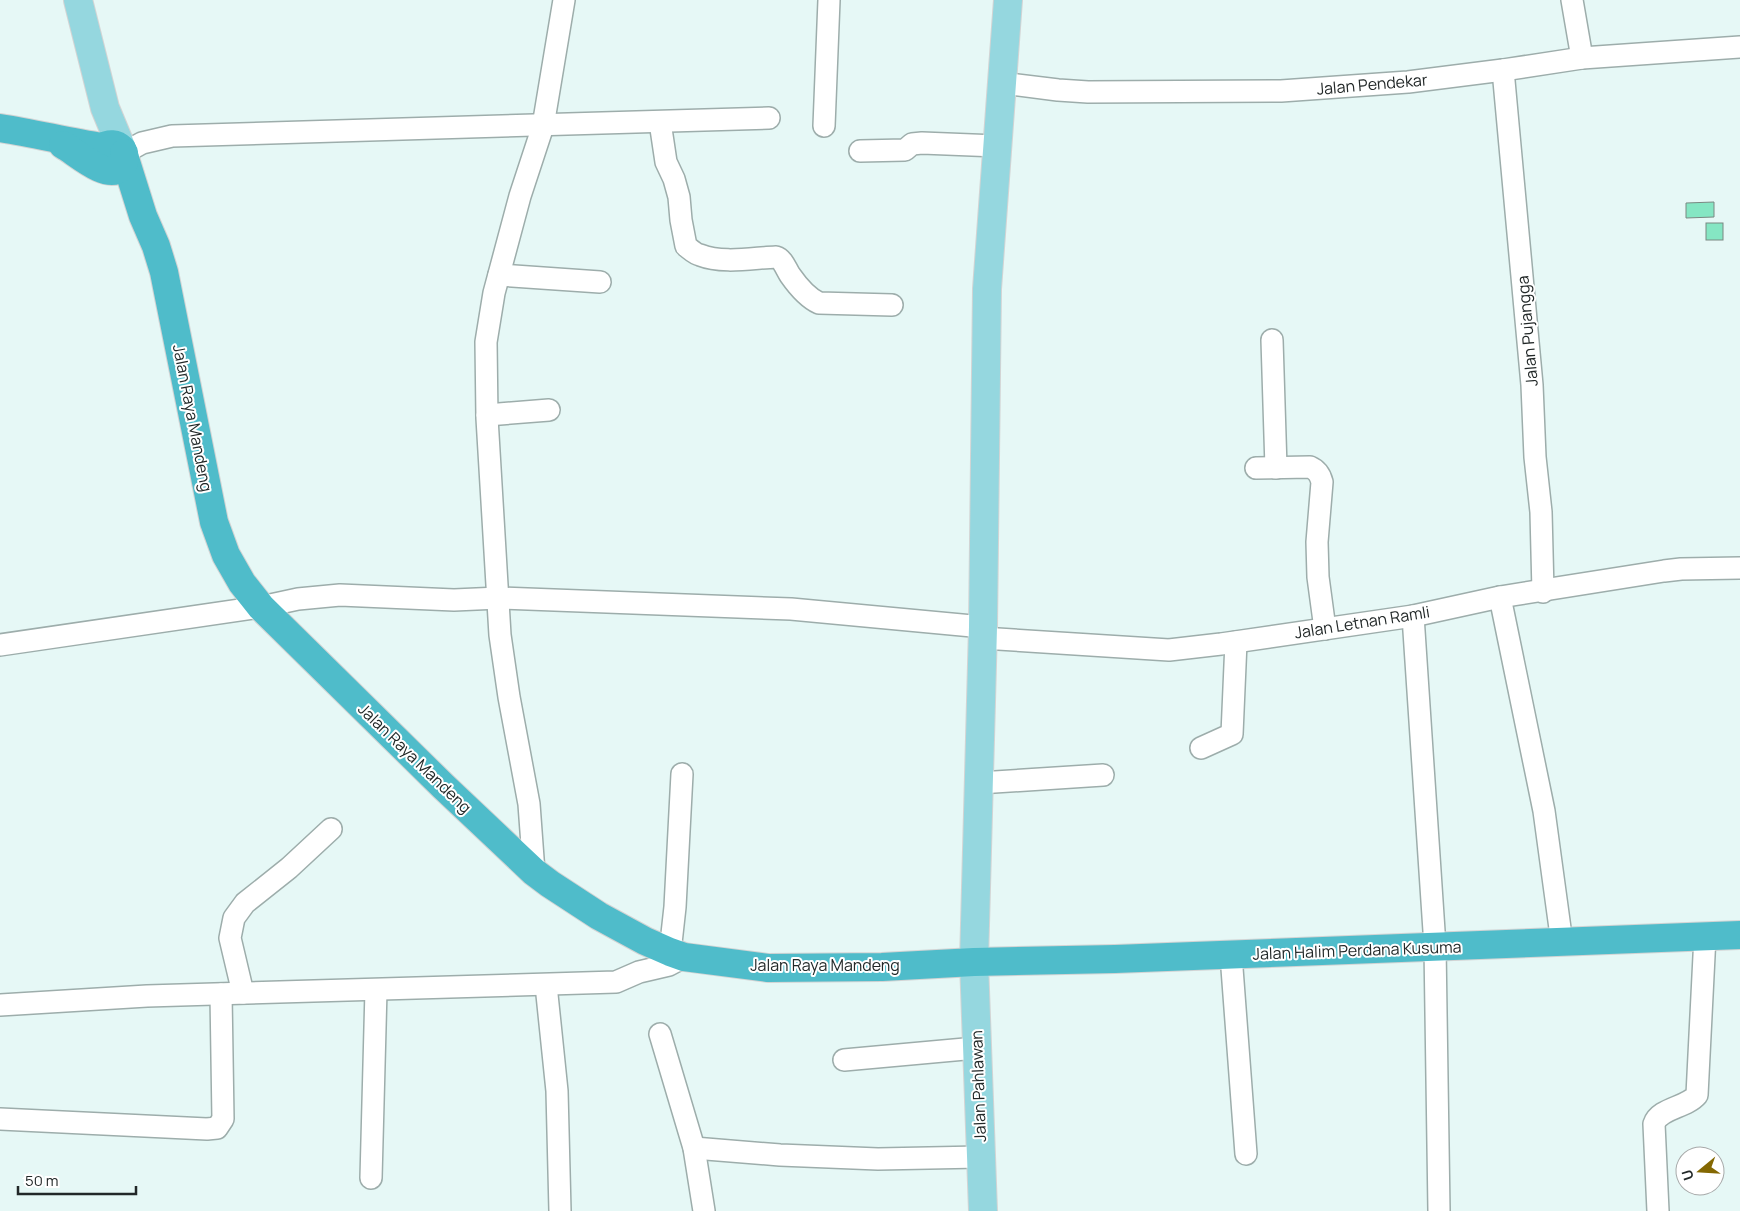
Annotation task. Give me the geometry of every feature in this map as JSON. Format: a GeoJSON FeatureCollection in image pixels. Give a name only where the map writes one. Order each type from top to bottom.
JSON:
{"type":"FeatureCollection","features":[{"type":"Feature","properties":{"kind":"highway"},"geometry":{"type":"LineString","coordinates":[[0,128],[46,136],[70,149],[86,161],[113,155]]}},
{"type":"Feature","properties":{"kind":"highway","name":"Jalan Raya Mandeng"},"geometry":{"type":"LineString","coordinates":[[113,155],[143,216],[156,246],[164,272],[214,522],[226,555],[242,583],[261,608],[534,872],[599,916],[645,941],[677,955],[768,968],[882,967],[974,962]]}},
{"type":"Feature","properties":{"kind":"highway","name":"Jalan Halim Perdana Kusuma"},"geometry":{"type":"LineString","coordinates":[[974,962],[1562,943],[1740,934]]}},
{"type":"Feature","properties":{"kind":"main road"},"geometry":{"type":"LineString","coordinates":[[78,0],[105,108],[113,155]]}},
{"type":"Feature","properties":{"kind":"main road","name":"Jalan Pahlawan"},"geometry":{"type":"LineString","coordinates":[[983,1211],[974,962],[983,632],[987,290],[1008,0]]}},
{"type":"Feature","properties":{"kind":"street"},"geometry":{"type":"LineString","coordinates":[[534,872],[529,804],[509,697],[500,636],[487,415],[486,342],[499,275],[520,196],[543,126],[564,0]]}},
{"type":"Feature","properties":{"kind":"street"},"geometry":{"type":"LineString","coordinates":[[824,126],[829,0]]}},
{"type":"Feature","properties":{"kind":"street"},"geometry":{"type":"LineString","coordinates":[[1572,0],[1582,58]]}},
{"type":"Feature","properties":{"kind":"street","name":"Jalan Pendekar"},"geometry":{"type":"LineString","coordinates":[[1002,83],[1088,92],[1281,91],[1408,82],[1582,58],[1740,46]]}},
{"type":"Feature","properties":{"kind":"street","name":"Jalan Pujangga"},"geometry":{"type":"LineString","coordinates":[[1503,70],[1532,385],[1543,592]]}},
{"type":"Feature","properties":{"kind":"street"},"geometry":{"type":"LineString","coordinates":[[113,155],[142,143],[172,136],[769,118]]}},
{"type":"Feature","properties":{"kind":"street"},"geometry":{"type":"LineString","coordinates":[[660,122],[666,162],[674,179],[686,246],[698,255],[714,258],[737,260],[776,256],[780,258],[791,277],[813,300],[819,303],[892,305]]}},
{"type":"Feature","properties":{"kind":"street"},"geometry":{"type":"LineString","coordinates":[[860,151],[905,150],[912,144],[922,143],[997,146]]}},
{"type":"Feature","properties":{"kind":"street"},"geometry":{"type":"LineString","coordinates":[[499,275],[600,282]]}},
{"type":"Feature","properties":{"kind":"street"},"geometry":{"type":"LineString","coordinates":[[1272,340],[1266,468],[1310,467],[1320,475],[1322,482],[1317,542],[1318,577],[1326,629]]}},
{"type":"Feature","properties":{"kind":"street"},"geometry":{"type":"LineString","coordinates":[[487,415],[549,410]]}},
{"type":"Feature","properties":{"kind":"street","name":"Jalan Letnan Ramli"},"geometry":{"type":"LineString","coordinates":[[0,645],[261,608],[298,599],[340,596],[454,600],[499,598],[791,610],[983,632],[1170,650],[1413,616],[1500,597],[1543,592],[1681,569],[1740,568]]}},
{"type":"Feature","properties":{"kind":"street"},"geometry":{"type":"LineString","coordinates":[[1500,597],[1544,810],[1562,943]]}},
{"type":"Feature","properties":{"kind":"street"},"geometry":{"type":"LineString","coordinates":[[1413,616],[1435,946],[1439,1211]]}},
{"type":"Feature","properties":{"kind":"street"},"geometry":{"type":"LineString","coordinates":[[1201,748],[1230,736],[1234,730],[1236,642]]}},
{"type":"Feature","properties":{"kind":"street"},"geometry":{"type":"LineString","coordinates":[[0,1005],[147,996],[616,982],[639,972],[668,965],[677,955],[675,907],[682,774]]}},
{"type":"Feature","properties":{"kind":"street"},"geometry":{"type":"LineString","coordinates":[[979,783],[1103,775]]}},
{"type":"Feature","properties":{"kind":"street"},"geometry":{"type":"LineString","coordinates":[[243,994],[230,938],[234,918],[245,902],[288,868],[331,829]]}},
{"type":"Feature","properties":{"kind":"street"},"geometry":{"type":"LineString","coordinates":[[1658,1211],[1654,1124],[1661,1114],[1692,1101],[1697,1095],[1705,936]]}},
{"type":"Feature","properties":{"kind":"street"},"geometry":{"type":"LineString","coordinates":[[1231,955],[1246,1154]]}},
{"type":"Feature","properties":{"kind":"street"},"geometry":{"type":"LineString","coordinates":[[546,985],[557,1091],[560,1211]]}},
{"type":"Feature","properties":{"kind":"street"},"geometry":{"type":"LineString","coordinates":[[371,1178],[376,990]]}},
{"type":"Feature","properties":{"kind":"street"},"geometry":{"type":"LineString","coordinates":[[0,1119],[217,1128],[223,1119],[221,994]]}},
{"type":"Feature","properties":{"kind":"street"},"geometry":{"type":"LineString","coordinates":[[660,1034],[694,1148],[704,1211]]}},
{"type":"Feature","properties":{"kind":"street"},"geometry":{"type":"LineString","coordinates":[[844,1060],[976,1048]]}},
{"type":"Feature","properties":{"kind":"street"},"geometry":{"type":"LineString","coordinates":[[694,1148],[780,1155],[878,1159],[980,1157]]}},
{"type":"Feature","properties":{"kind":"building"},"geometry":{"type":"Polygon","coordinates":[[[1714,202],[1714,217],[1686,218],[1686,203],[1714,202]]]}},
{"type":"Feature","properties":{"kind":"building"},"geometry":{"type":"Polygon","coordinates":[[[1706,223],[1723,223],[1723,240],[1706,240],[1706,223]]]}}]}
